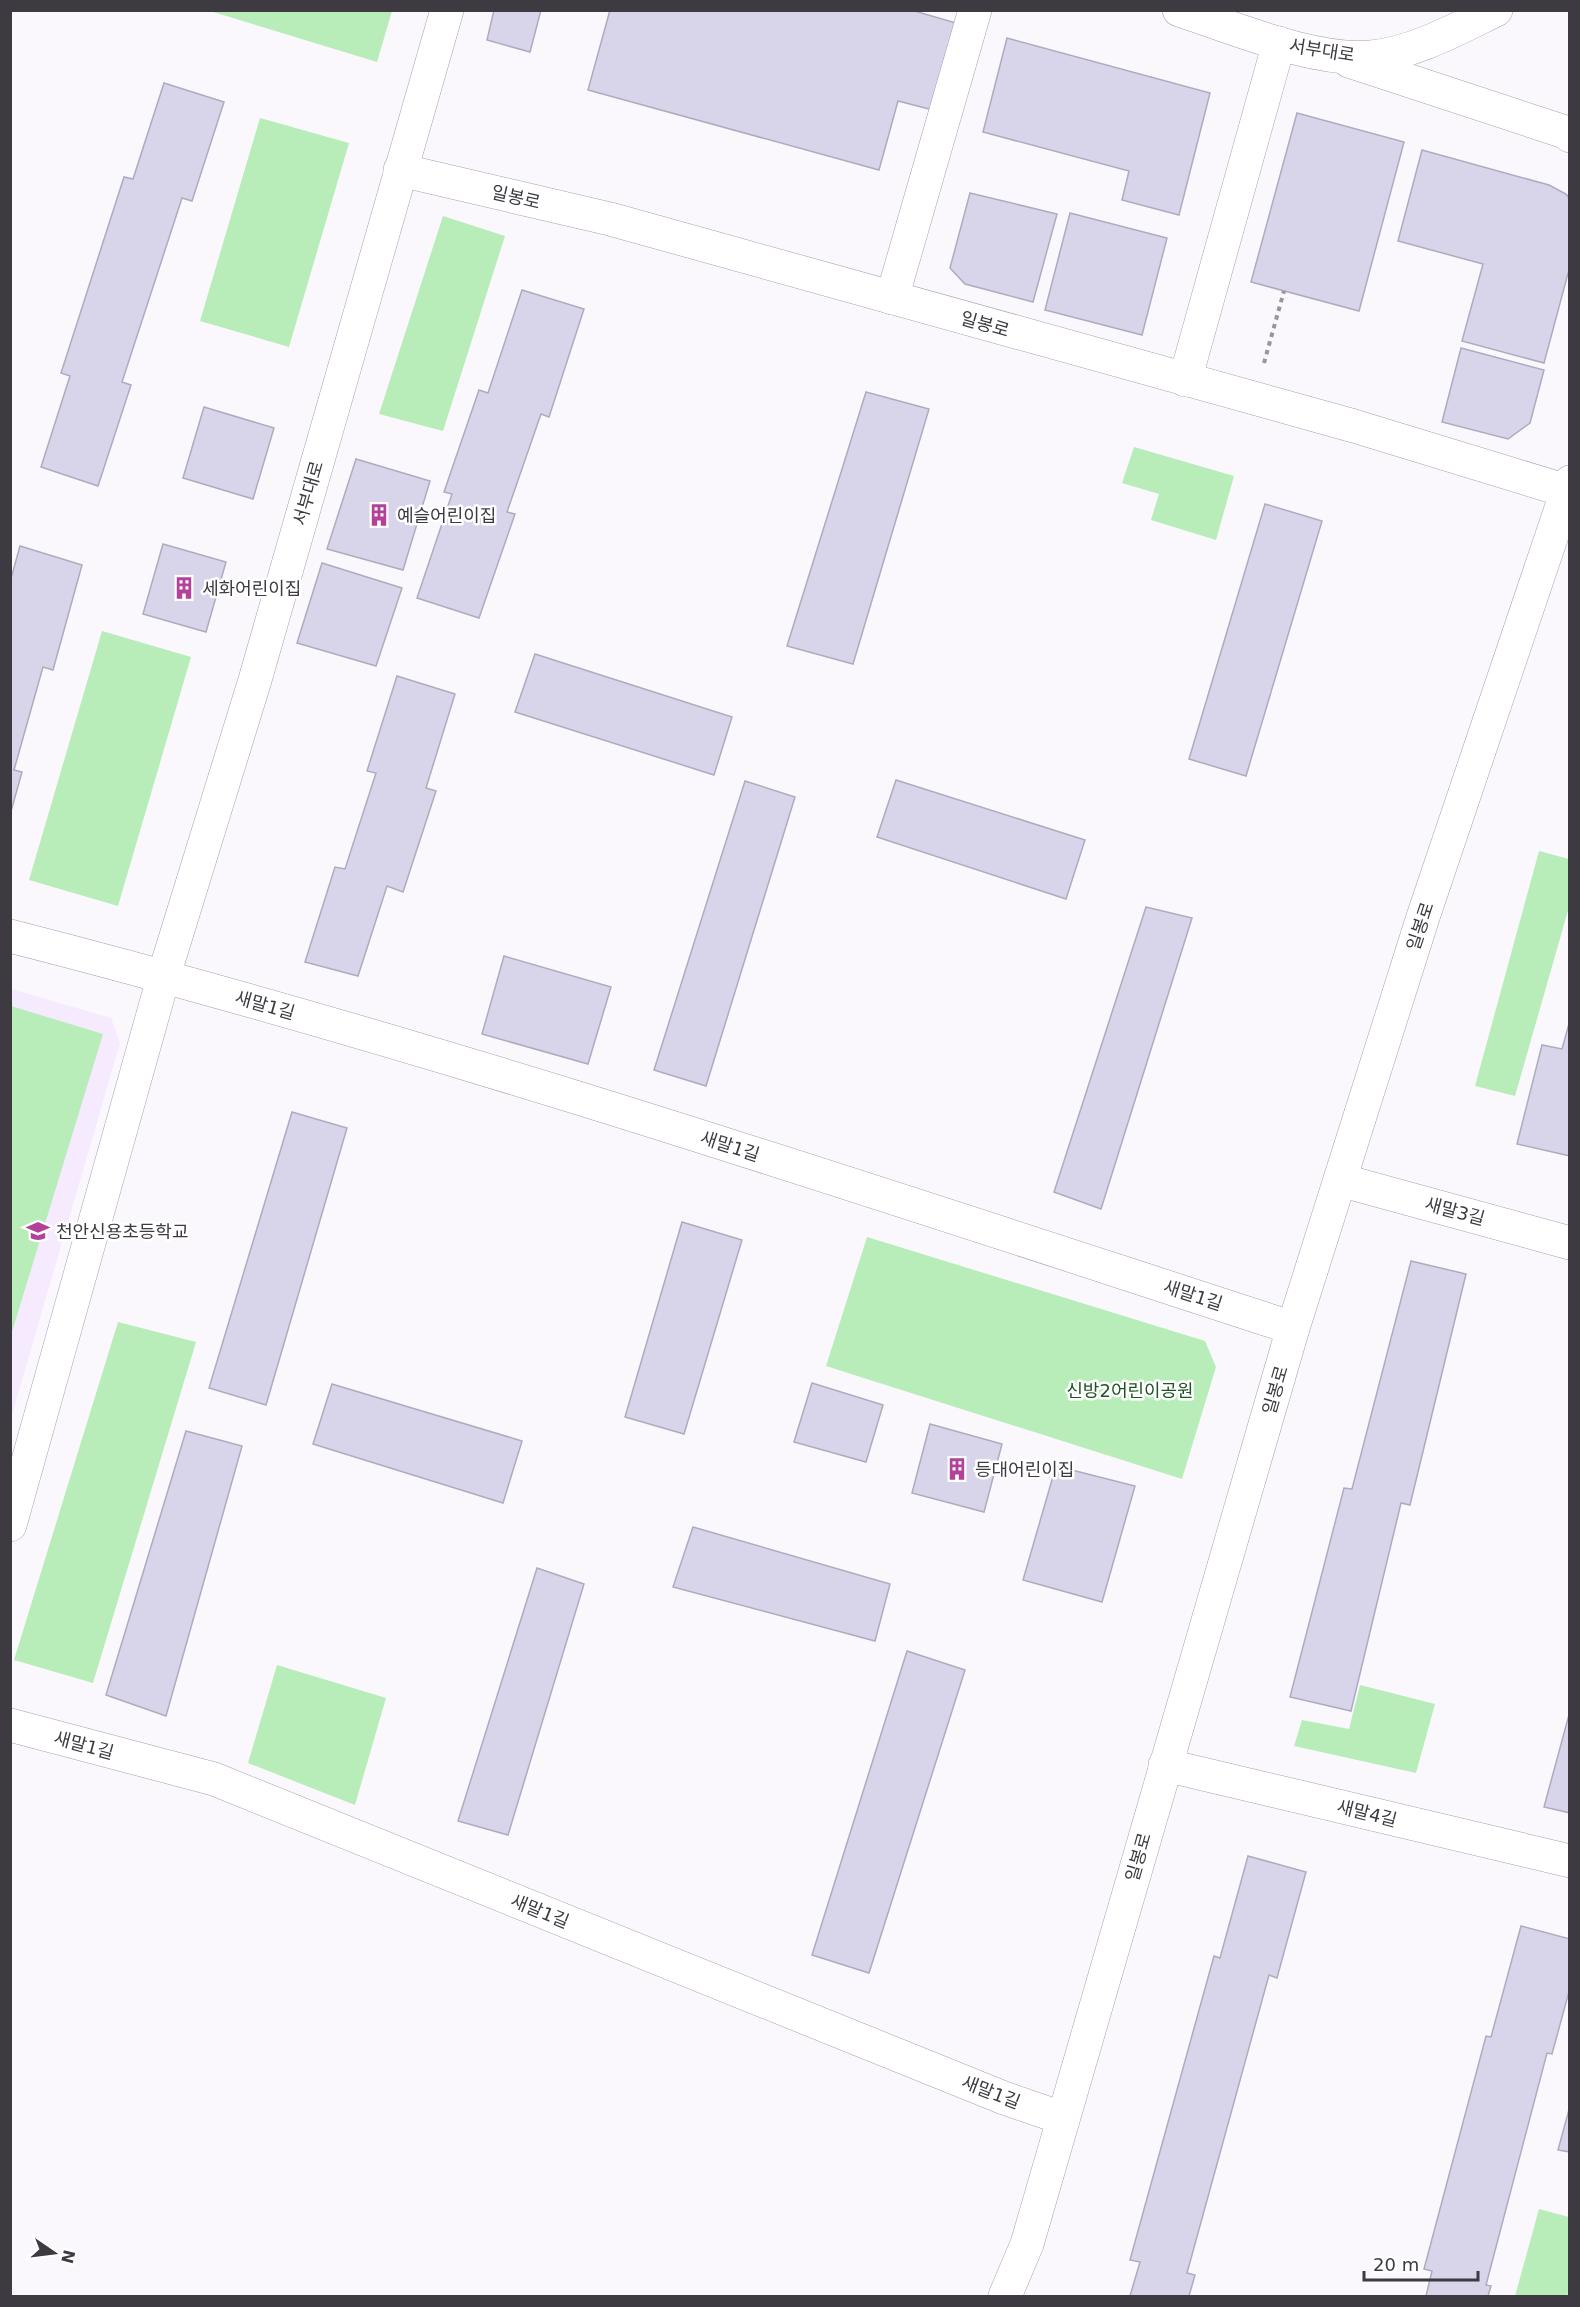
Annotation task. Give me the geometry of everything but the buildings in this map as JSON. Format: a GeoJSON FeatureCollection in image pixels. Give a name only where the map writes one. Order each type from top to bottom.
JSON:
{"type":"FeatureCollection","features":[{"type":"Feature","properties":{"kind":"street","name":"서부대로"},"geometry":{"type":"LineString","coordinates":[[164,975],[258,669],[447,10]]}},
{"type":"Feature","properties":{"kind":"street"},"geometry":{"type":"LineString","coordinates":[[892,298],[975,10]]}},
{"type":"Feature","properties":{"kind":"street","name":"서부대로"},"geometry":{"type":"LineString","coordinates":[[1179,10],[1279,43],[1328,54],[1372,57],[1426,44],[1496,10]]}},
{"type":"Feature","properties":{"kind":"street"},"geometry":{"type":"LineString","coordinates":[[1185,380],[1279,43]]}},
{"type":"Feature","properties":{"kind":"street"},"geometry":{"type":"LineString","coordinates":[[1328,54],[1565,132],[1569,136]]}},
{"type":"Feature","properties":{"kind":"street","name":"일봉로"},"geometry":{"type":"LineString","coordinates":[[400,170],[610,219],[1568,487],[1436,875],[1293,1328],[1027,2244],[1005,2296]]}},
{"type":"Feature","properties":{"kind":"street","name":"새말1길"},"geometry":{"type":"LineString","coordinates":[[10,936],[164,975],[667,1125],[1293,1328]]}},
{"type":"Feature","properties":{"kind":"street"},"geometry":{"type":"LineString","coordinates":[[10,1524],[164,975]]}},
{"type":"Feature","properties":{"kind":"street","name":"새말3길"},"geometry":{"type":"LineString","coordinates":[[1340,1180],[1569,1243]]}},
{"type":"Feature","properties":{"kind":"street","name":"새말1길"},"geometry":{"type":"LineString","coordinates":[[10,1725],[214,1779],[1004,2098],[1062,2118]]}},
{"type":"Feature","properties":{"kind":"street","name":"새말4길"},"geometry":{"type":"LineString","coordinates":[[1165,1765],[1569,1861]]}},
{"type":"Feature","properties":{"kind":"path"},"geometry":{"type":"LineString","coordinates":[[1254,399],[1284,291]]}},
{"type":"Feature","properties":{"kind":"shaded area","name":"천안신용초등학교"},"geometry":{"type":"Polygon","coordinates":[[[11,989],[111,1018],[120,1043],[11,1418],[11,989]]]}},
{"type":"Feature","properties":{"kind":"green space"},"geometry":{"type":"Polygon","coordinates":[[[210,11],[392,11],[377,62],[210,11]]]}},
{"type":"Feature","properties":{"kind":"green space"},"geometry":{"type":"Polygon","coordinates":[[[260,118],[349,143],[289,347],[200,321],[260,118]]]}},
{"type":"Feature","properties":{"kind":"green space"},"geometry":{"type":"Polygon","coordinates":[[[443,216],[505,236],[443,431],[379,414],[443,216]]]}},
{"type":"Feature","properties":{"kind":"green space"},"geometry":{"type":"Polygon","coordinates":[[[1134,447],[1234,476],[1216,540],[1151,520],[1159,494],[1122,483],[1134,447]]]}},
{"type":"Feature","properties":{"kind":"green space"},"geometry":{"type":"Polygon","coordinates":[[[102,631],[191,657],[118,906],[29,880],[102,631]]]}},
{"type":"Feature","properties":{"kind":"green space"},"geometry":{"type":"Polygon","coordinates":[[[1539,851],[1569,859],[1569,907],[1515,1096],[1475,1086],[1539,851]]]}},
{"type":"Feature","properties":{"kind":"green space","name":"천안신용초등학교"},"geometry":{"type":"Polygon","coordinates":[[[10,1006],[103,1034],[11,1335],[10,1006]]]}},
{"type":"Feature","properties":{"kind":"green space","name":"신방2어린이공원"},"geometry":{"type":"Polygon","coordinates":[[[867,1237],[1205,1341],[1216,1367],[1182,1479],[826,1366],[867,1237]]]}},
{"type":"Feature","properties":{"kind":"green space"},"geometry":{"type":"Polygon","coordinates":[[[118,1322],[196,1342],[93,1683],[14,1660],[118,1322]]]}},
{"type":"Feature","properties":{"kind":"green space"},"geometry":{"type":"Polygon","coordinates":[[[277,1665],[386,1698],[355,1805],[248,1763],[277,1665]]]}},
{"type":"Feature","properties":{"kind":"green space"},"geometry":{"type":"Polygon","coordinates":[[[1360,1685],[1435,1704],[1416,1773],[1294,1746],[1302,1720],[1349,1729],[1360,1685]]]}},
{"type":"Feature","properties":{"kind":"green space"},"geometry":{"type":"Polygon","coordinates":[[[1539,2209],[1569,2217],[1570,2288],[1567,2296],[1515,2296],[1539,2209]]]}},
{"type":"Feature","properties":{"kind":"place","name":"예슬어린이집"},"geometry":{"type":"Point","coordinates":[379,515]}},
{"type":"Feature","properties":{"kind":"place","name":"세화어린이집"},"geometry":{"type":"Point","coordinates":[184,588]}},
{"type":"Feature","properties":{"kind":"place","name":"천안신용초등학교"},"geometry":{"type":"Point","coordinates":[38,1231]}},
{"type":"Feature","properties":{"kind":"place","name":"등대어린이집"},"geometry":{"type":"Point","coordinates":[957,1469]}}]}
